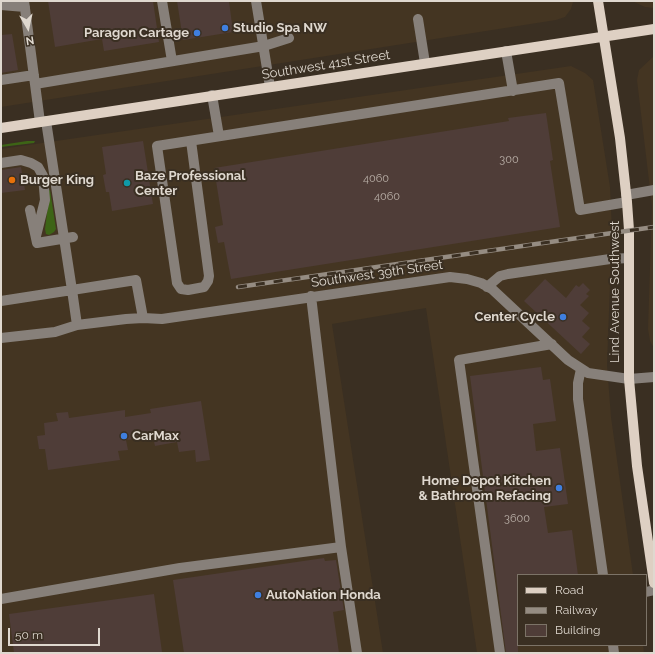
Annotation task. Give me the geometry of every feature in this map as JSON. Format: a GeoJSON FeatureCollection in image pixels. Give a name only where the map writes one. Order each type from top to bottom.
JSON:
{"type":"FeatureCollection","features":[{"type":"Feature","properties":{"kind":"main road","name":"Lind Avenue Southwest"},"geometry":{"type":"LineString","coordinates":[[598,1],[620,138],[627,199],[629,230],[629,379],[637,466],[652,560],[654,583]]}},
{"type":"Feature","properties":{"kind":"main road","name":"Southwest 41st Street"},"geometry":{"type":"LineString","coordinates":[[1,128],[654,29]]}},
{"type":"Feature","properties":{"kind":"street"},"geometry":{"type":"LineString","coordinates":[[162,1],[172,61]]}},
{"type":"Feature","properties":{"kind":"street"},"geometry":{"type":"LineString","coordinates":[[256,1],[270,87]]}},
{"type":"Feature","properties":{"kind":"street"},"geometry":{"type":"LineString","coordinates":[[1,5],[24,4],[34,79],[69,238],[72,290],[77,325]]}},
{"type":"Feature","properties":{"kind":"street"},"geometry":{"type":"LineString","coordinates":[[418,19],[425,63]]}},
{"type":"Feature","properties":{"kind":"street"},"geometry":{"type":"LineString","coordinates":[[1,80],[34,79],[172,61],[264,46],[289,38]]}},
{"type":"Feature","properties":{"kind":"street"},"geometry":{"type":"LineString","coordinates":[[506,51],[513,91]]}},
{"type":"Feature","properties":{"kind":"street"},"geometry":{"type":"LineString","coordinates":[[191,141],[209,276],[204,288],[188,290],[181,289],[177,283],[157,146],[559,83],[580,210],[627,199],[654,190]]}},
{"type":"Feature","properties":{"kind":"street"},"geometry":{"type":"LineString","coordinates":[[212,95],[219,136]]}},
{"type":"Feature","properties":{"kind":"street"},"geometry":{"type":"LineString","coordinates":[[1,163],[21,160],[31,163],[38,167],[43,176],[46,200],[36,236]]}},
{"type":"Feature","properties":{"kind":"street"},"geometry":{"type":"LineString","coordinates":[[30,210],[37,243],[69,238]]}},
{"type":"Feature","properties":{"kind":"street"},"geometry":{"type":"LineString","coordinates":[[488,286],[500,276],[508,274],[610,259],[629,258]]}},
{"type":"Feature","properties":{"kind":"street","name":"Southwest 39th Street"},"geometry":{"type":"LineString","coordinates":[[1,338],[55,332],[77,325],[143,318],[162,319],[311,296],[450,277],[467,279],[488,286],[552,344],[581,369],[588,373],[629,379],[654,377]]}},
{"type":"Feature","properties":{"kind":"street"},"geometry":{"type":"LineString","coordinates":[[1,301],[136,280],[143,318]]}},
{"type":"Feature","properties":{"kind":"street"},"geometry":{"type":"LineString","coordinates":[[311,296],[341,547],[357,653]]}},
{"type":"Feature","properties":{"kind":"street"},"geometry":{"type":"LineString","coordinates":[[500,653],[459,360],[552,344]]}},
{"type":"Feature","properties":{"kind":"street"},"geometry":{"type":"LineString","coordinates":[[581,369],[578,383],[578,399],[603,574]]}},
{"type":"Feature","properties":{"kind":"street"},"geometry":{"type":"LineString","coordinates":[[1,599],[180,568],[341,547]]}},
{"type":"Feature","properties":{"kind":"shaded area"},"geometry":{"type":"Polygon","coordinates":[[[1,1],[573,2],[571,9],[565,17],[556,20],[1,107],[1,1]]]}},
{"type":"Feature","properties":{"kind":"shaded area"},"geometry":{"type":"Polygon","coordinates":[[[632,1],[654,1],[654,8],[645,7],[632,1]]]}},
{"type":"Feature","properties":{"kind":"shaded area"},"geometry":{"type":"Polygon","coordinates":[[[654,56],[654,348],[650,341],[648,329],[652,206],[637,80],[639,70],[654,56]]]}},
{"type":"Feature","properties":{"kind":"shaded area"},"geometry":{"type":"Polygon","coordinates":[[[571,66],[585,73],[593,80],[610,187],[612,230],[607,365],[611,417],[633,574],[517,574],[517,646],[643,646],[644,653],[477,653],[426,308],[332,324],[383,653],[1,653],[1,149],[571,66]]]}},
{"type":"Feature","properties":{"kind":"green space"},"geometry":{"type":"Polygon","coordinates":[[[35,141],[34,143],[1,147],[1,145],[35,141]]]}},
{"type":"Feature","properties":{"kind":"green space"},"geometry":{"type":"Polygon","coordinates":[[[50,190],[56,229],[49,235],[46,234],[45,229],[49,198],[48,191],[50,190]]]}},
{"type":"Feature","properties":{"kind":"building"},"geometry":{"type":"Polygon","coordinates":[[[48,1],[153,1],[159,42],[104,51],[102,39],[55,47],[48,1]]]}},
{"type":"Feature","properties":{"kind":"building"},"geometry":{"type":"Polygon","coordinates":[[[177,1],[229,1],[233,32],[183,40],[177,1]]]}},
{"type":"Feature","properties":{"kind":"building"},"geometry":{"type":"Polygon","coordinates":[[[12,34],[18,70],[1,73],[1,35],[12,34]]]}},
{"type":"Feature","properties":{"kind":"building"},"geometry":{"type":"Polygon","coordinates":[[[546,113],[553,160],[550,161],[560,227],[231,279],[224,242],[218,243],[215,227],[223,225],[214,168],[509,121],[508,118],[546,113]]]}},
{"type":"Feature","properties":{"kind":"building","name":"Baze Professional Center"},"geometry":{"type":"Polygon","coordinates":[[[143,141],[153,204],[112,211],[109,192],[106,192],[103,175],[106,174],[102,147],[143,141]]]}},
{"type":"Feature","properties":{"kind":"building","name":"Burger King"},"geometry":{"type":"Polygon","coordinates":[[[21,167],[25,190],[1,193],[1,170],[21,167]]]}},
{"type":"Feature","properties":{"kind":"building","name":"Center Cycle"},"geometry":{"type":"Polygon","coordinates":[[[545,279],[566,298],[576,285],[579,287],[583,283],[590,290],[586,294],[589,296],[580,305],[589,313],[582,321],[590,328],[582,337],[590,344],[581,354],[524,301],[545,279]]]}},
{"type":"Feature","properties":{"kind":"building"},"geometry":{"type":"Polygon","coordinates":[[[541,367],[543,380],[550,379],[556,421],[533,424],[536,451],[560,448],[568,504],[544,507],[548,533],[572,530],[578,574],[517,574],[518,653],[506,653],[470,376],[541,367]]]}},
{"type":"Feature","properties":{"kind":"building","name":"CarMax"},"geometry":{"type":"Polygon","coordinates":[[[201,401],[210,460],[196,462],[195,450],[179,452],[177,442],[155,446],[153,437],[126,440],[128,450],[118,451],[120,460],[48,470],[45,449],[39,449],[37,436],[45,435],[44,423],[58,421],[56,413],[68,412],[69,418],[125,410],[125,417],[151,413],[150,409],[201,401]]]}},
{"type":"Feature","properties":{"kind":"building","name":"AutoNation Honda"},"geometry":{"type":"Polygon","coordinates":[[[324,558],[325,561],[336,560],[344,610],[333,612],[339,653],[184,653],[173,580],[324,558]]]}},
{"type":"Feature","properties":{"kind":"building"},"geometry":{"type":"Polygon","coordinates":[[[154,594],[162,652],[14,653],[9,614],[154,594]]]}},
{"type":"Feature","properties":{"kind":"railway"},"geometry":{"type":"LineString","coordinates":[[238,287],[654,227]]}},
{"type":"Feature","properties":{"kind":"place","name":"Studio Spa NW"},"geometry":{"type":"Point","coordinates":[225,28]}},
{"type":"Feature","properties":{"kind":"place","name":"Paragon Cartage"},"geometry":{"type":"Point","coordinates":[197,33]}},
{"type":"Feature","properties":{"kind":"place","name":"Burger King"},"geometry":{"type":"Point","coordinates":[12,180]}},
{"type":"Feature","properties":{"kind":"place","name":"Baze Professional Center"},"geometry":{"type":"Point","coordinates":[127,183]}},
{"type":"Feature","properties":{"kind":"place","name":"Center Cycle"},"geometry":{"type":"Point","coordinates":[563,317]}},
{"type":"Feature","properties":{"kind":"place","name":"CarMax"},"geometry":{"type":"Point","coordinates":[124,436]}},
{"type":"Feature","properties":{"kind":"place","name":"Home Depot Kitchen & Bathroom Refacing"},"geometry":{"type":"Point","coordinates":[559,488]}},
{"type":"Feature","properties":{"kind":"place","name":"AutoNation Honda"},"geometry":{"type":"Point","coordinates":[258,595]}}]}
